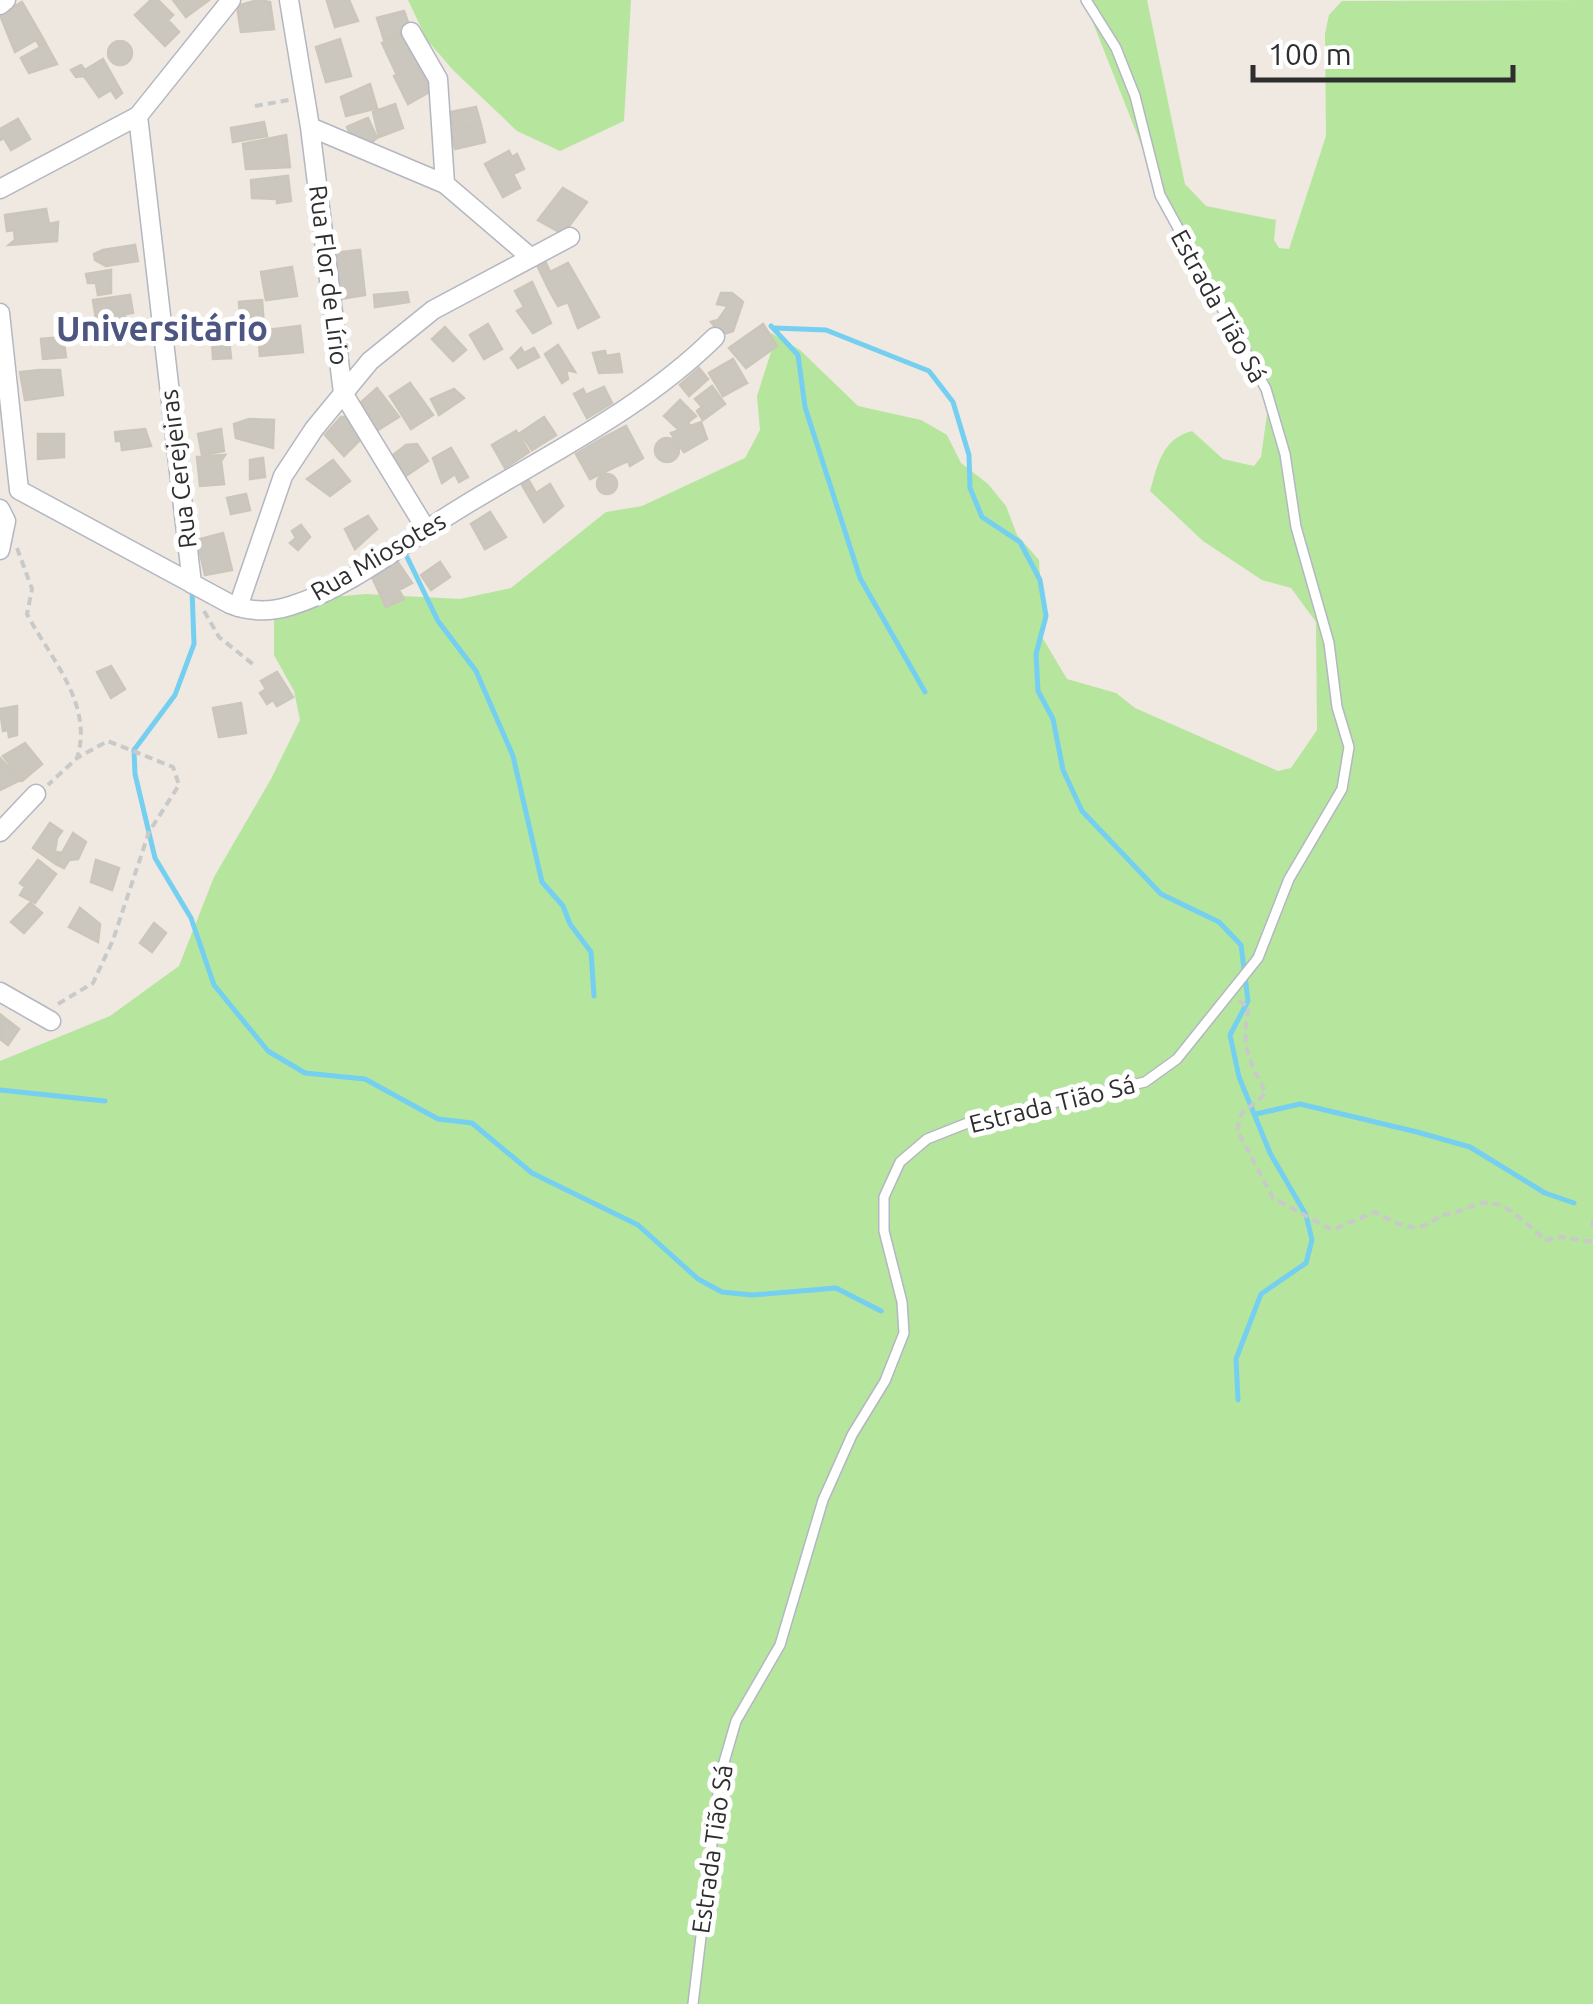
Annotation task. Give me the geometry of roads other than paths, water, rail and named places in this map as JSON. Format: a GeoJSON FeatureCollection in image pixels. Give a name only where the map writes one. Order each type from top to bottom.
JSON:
{"type":"FeatureCollection","features":[{"type":"Feature","properties":{"kind":"street"},"geometry":{"type":"LineString","coordinates":[[0,5],[6,0]]}},
{"type":"Feature","properties":{"kind":"street"},"geometry":{"type":"LineString","coordinates":[[0,188],[138,116],[231,0]]}},
{"type":"Feature","properties":{"kind":"street","name":"Rua Flor de Lírio"},"geometry":{"type":"LineString","coordinates":[[288,0],[310,127],[343,393],[426,530]]}},
{"type":"Feature","properties":{"kind":"street"},"geometry":{"type":"LineString","coordinates":[[411,32],[438,79],[445,184]]}},
{"type":"Feature","properties":{"kind":"street","name":"Rua Cerejeiras"},"geometry":{"type":"LineString","coordinates":[[138,116],[195,585]]}},
{"type":"Feature","properties":{"kind":"street"},"geometry":{"type":"LineString","coordinates":[[310,127],[445,184],[529,256]]}},
{"type":"Feature","properties":{"kind":"street"},"geometry":{"type":"LineString","coordinates":[[238,607],[283,476],[370,360],[433,310],[570,237]]}},
{"type":"Feature","properties":{"kind":"street"},"geometry":{"type":"LineString","coordinates":[[0,313],[8,462],[19,490],[0,499]]}},
{"type":"Feature","properties":{"kind":"street","name":"Rua Miosotes"},"geometry":{"type":"LineString","coordinates":[[19,490],[238,607],[263,611],[291,606],[358,572],[624,413],[677,374],[715,337]]}},
{"type":"Feature","properties":{"kind":"street"},"geometry":{"type":"LineString","coordinates":[[0,550],[3,515]]}},
{"type":"Feature","properties":{"kind":"street"},"geometry":{"type":"LineString","coordinates":[[0,832],[36,794]]}},
{"type":"Feature","properties":{"kind":"street"},"geometry":{"type":"LineString","coordinates":[[0,992],[47,1020]]}},
{"type":"Feature","properties":{"kind":"lane","name":"Estrada Tião Sá"},"geometry":{"type":"LineString","coordinates":[[693,2004],[706,1870],[720,1776],[731,1739],[756,1680],[780,1645],[823,1500],[852,1435],[885,1380],[904,1333],[902,1302],[884,1231],[884,1197],[900,1162],[927,1139],[970,1122],[1146,1082],[1178,1059],[1258,958],[1289,879],[1342,789],[1349,747],[1337,707],[1328,643],[1296,526],[1285,454],[1266,390],[1160,195],[1135,96],[1116,48],[1086,0]]}},
{"type":"Feature","properties":{"kind":"waterway"},"geometry":{"type":"LineString","coordinates":[[771,326],[798,355],[805,407],[860,578],[925,692]]}},
{"type":"Feature","properties":{"kind":"waterway"},"geometry":{"type":"LineString","coordinates":[[775,328],[826,330],[929,371],[953,402],[969,455],[970,488],[982,517],[1020,542],[1040,580],[1046,616],[1036,654],[1038,691],[1053,719],[1063,770],[1082,811],[1161,894],[1219,922],[1241,945],[1248,1001],[1230,1035],[1239,1077],[1270,1153],[1306,1215],[1312,1240],[1306,1263],[1261,1294],[1236,1359],[1238,1400]]}},
{"type":"Feature","properties":{"kind":"waterway"},"geometry":{"type":"LineString","coordinates":[[407,557],[438,621],[476,671],[513,756],[542,882],[563,906],[570,924],[591,952],[594,996]]}},
{"type":"Feature","properties":{"kind":"waterway"},"geometry":{"type":"LineString","coordinates":[[192,589],[194,644],[175,695],[134,750],[135,774],[155,858],[191,918],[214,985],[268,1051],[305,1073],[365,1079],[438,1119],[472,1123],[532,1173],[638,1225],[698,1279],[722,1292],[752,1295],[836,1288],[881,1311]]}},
{"type":"Feature","properties":{"kind":"waterway"},"geometry":{"type":"LineString","coordinates":[[0,1090],[105,1101]]}},
{"type":"Feature","properties":{"kind":"waterway"},"geometry":{"type":"LineString","coordinates":[[1256,1114],[1300,1104],[1417,1132],[1470,1147],[1545,1193],[1574,1203]]}},
{"type":"Feature","properties":{"kind":"district","name":"Universitário"},"geometry":{"type":"Point","coordinates":[162,328]}}]}
